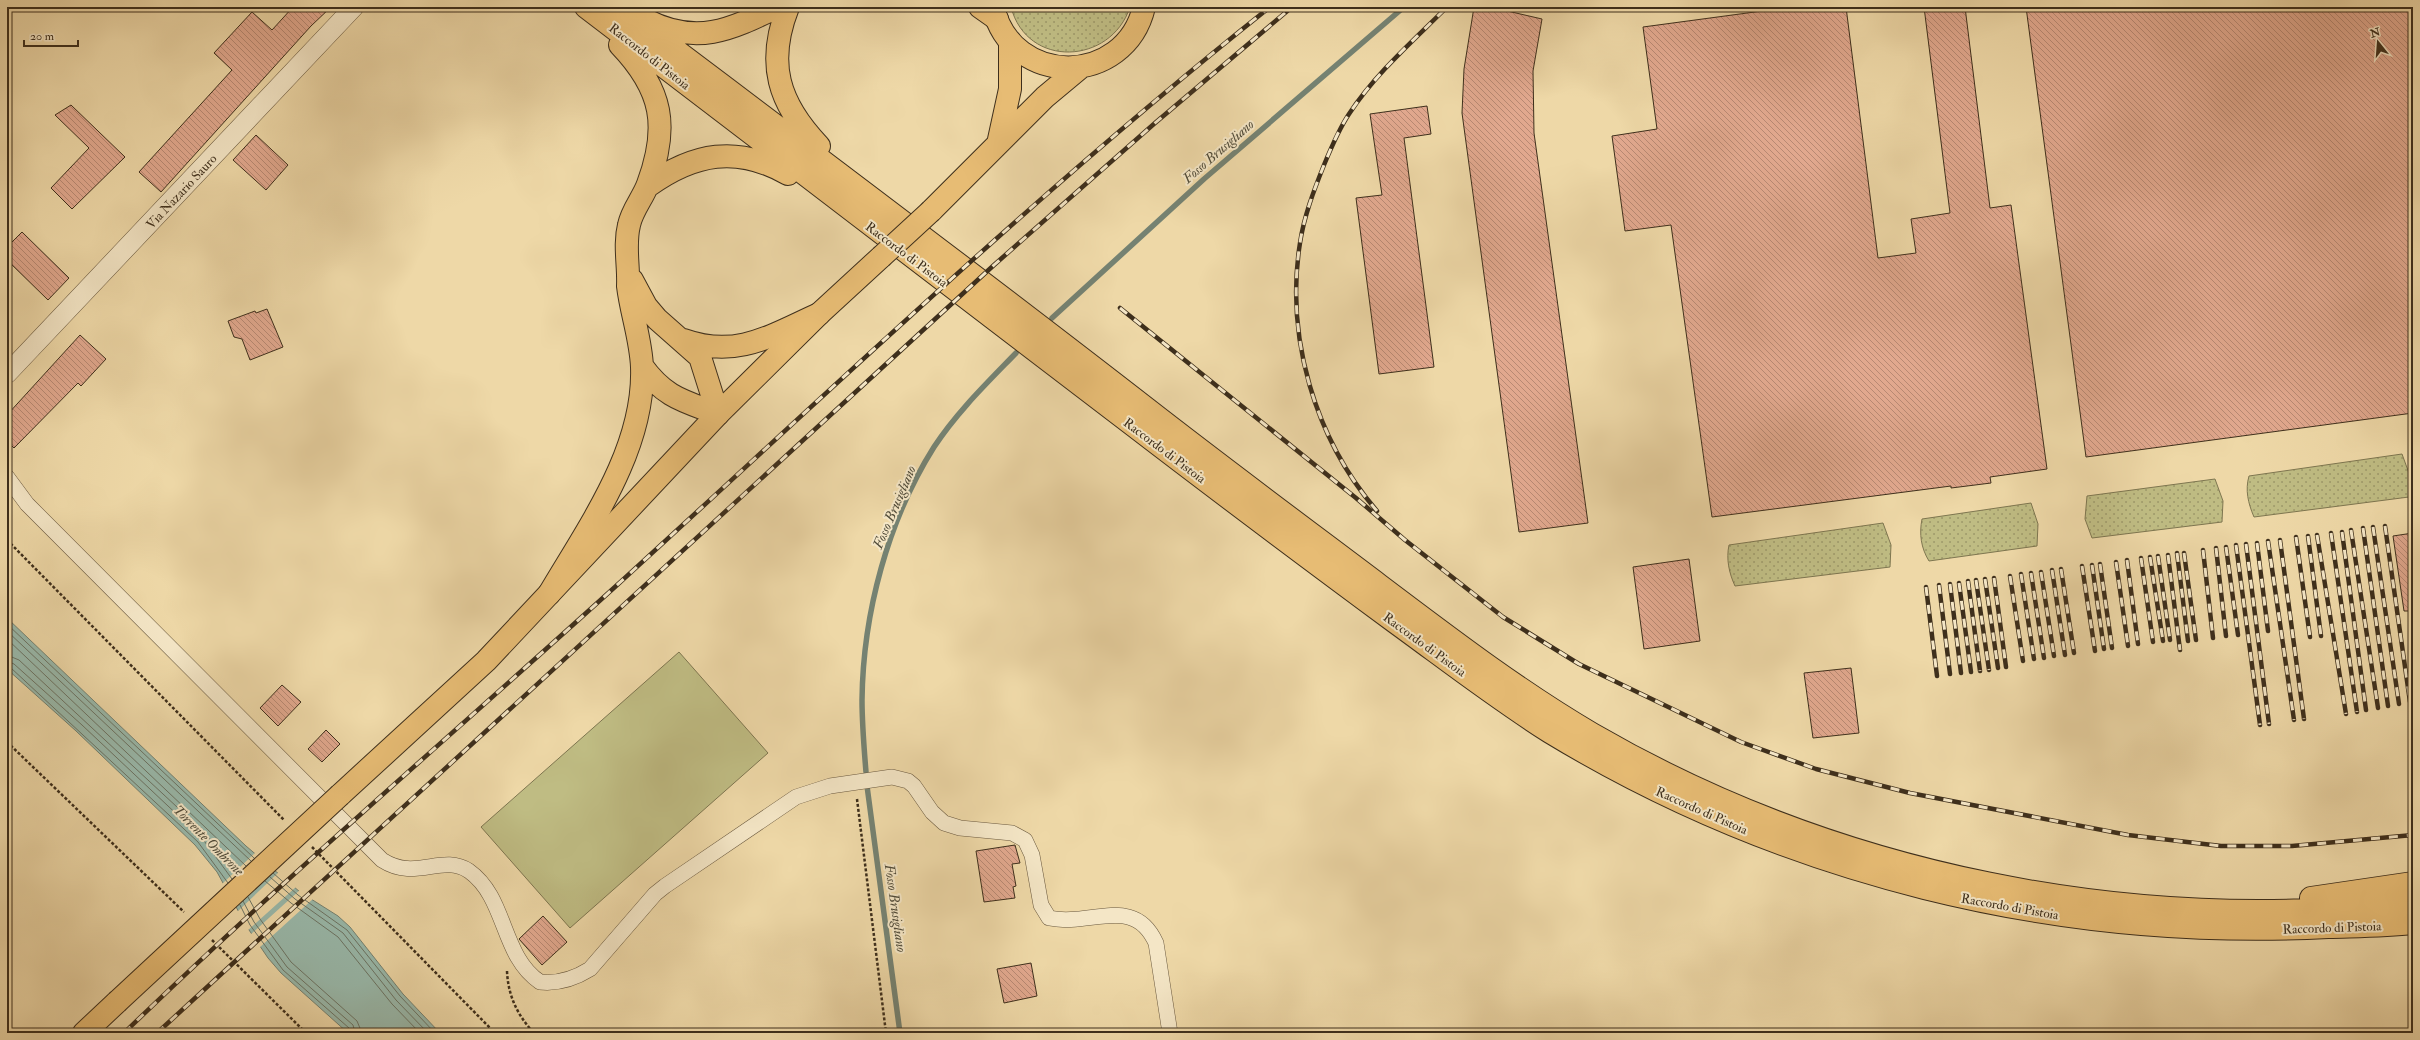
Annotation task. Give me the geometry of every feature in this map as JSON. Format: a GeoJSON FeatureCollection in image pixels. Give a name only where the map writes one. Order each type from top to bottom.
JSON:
{"type":"FeatureCollection","features":[{"type":"Feature","properties":{"kind":"main road"},"geometry":{"type":"LineString","coordinates":[[549,594],[598,510],[623,457],[636,414],[642,366],[628,286],[629,276],[626,246],[629,225],[635,208],[648,186],[660,146],[660,121],[657,103],[645,77],[631,57],[583,7]]}},
{"type":"Feature","properties":{"kind":"main road","name":"Raccordo di Pistoia"},"geometry":{"type":"LineString","coordinates":[[586,7],[843,205],[1453,666],[1549,731],[1656,790],[1730,824],[1827,860],[1900,882],[2001,906],[2156,927],[2223,929],[2312,928],[2413,922]]}},
{"type":"Feature","properties":{"kind":"main road","name":"Raccordo di Pistoia"},"geometry":{"type":"LineString","coordinates":[[618,7],[861,190],[1249,488],[1451,639],[1554,711],[1635,758],[1679,780],[1773,820],[1866,852],[1936,872],[2006,887],[2114,903],[2179,908],[2320,909],[2413,902]]}},
{"type":"Feature","properties":{"kind":"main road"},"geometry":{"type":"LineString","coordinates":[[621,7],[661,26],[699,34],[733,28],[777,7]]}},
{"type":"Feature","properties":{"kind":"main road"},"geometry":{"type":"LineString","coordinates":[[788,7],[778,38],[776,66],[782,92],[802,128],[861,190]]}},
{"type":"Feature","properties":{"kind":"main road"},"geometry":{"type":"LineString","coordinates":[[990,11],[1010,41],[1029,56],[1045,64],[1063,68],[1081,67],[1104,59],[1124,45],[1138,26],[1144,7]]}},
{"type":"Feature","properties":{"kind":"main road"},"geometry":{"type":"LineString","coordinates":[[997,146],[1010,89],[1010,41]]}},
{"type":"Feature","properties":{"kind":"main road"},"geometry":{"type":"LineString","coordinates":[[84,1033],[486,661],[718,414],[819,314],[930,212],[1045,97],[1081,67]]}},
{"type":"Feature","properties":{"kind":"main road"},"geometry":{"type":"LineString","coordinates":[[648,186],[671,170],[687,163],[730,156],[771,164],[843,205]]}},
{"type":"Feature","properties":{"kind":"main road"},"geometry":{"type":"LineString","coordinates":[[629,276],[653,314],[700,357],[718,414]]}},
{"type":"Feature","properties":{"kind":"main road"},"geometry":{"type":"LineString","coordinates":[[682,339],[714,348],[742,346],[763,340],[819,314]]}},
{"type":"Feature","properties":{"kind":"main road"},"geometry":{"type":"LineString","coordinates":[[642,366],[658,386],[668,394],[718,414]]}},
{"type":"Feature","properties":{"kind":"main road"},"geometry":{"type":"LineString","coordinates":[[2246,909],[2413,882]]}},
{"type":"Feature","properties":{"kind":"main road"},"geometry":{"type":"LineString","coordinates":[[2312,928],[2351,938],[2413,938]]}},
{"type":"Feature","properties":{"kind":"street","name":"Via Nazario Sauro"},"geometry":{"type":"LineString","coordinates":[[7,374],[354,7]]}},
{"type":"Feature","properties":{"kind":"street"},"geometry":{"type":"LineString","coordinates":[[7,477],[27,504],[375,855],[388,864],[402,869],[418,870],[448,864],[468,871],[489,894],[519,960],[540,982],[560,982],[581,975],[603,955],[655,894],[674,879],[796,797],[819,788],[855,780],[883,777],[901,778],[914,786],[932,812],[944,823],[960,828],[1020,836],[1025,840],[1032,855],[1042,905],[1050,918],[1068,920],[1124,915],[1141,921],[1152,933],[1156,943],[1170,1033]]}},
{"type":"Feature","properties":{"kind":"path"},"geometry":{"type":"LineString","coordinates":[[7,540],[290,826]]}},
{"type":"Feature","properties":{"kind":"path"},"geometry":{"type":"LineString","coordinates":[[7,742],[187,915]]}},
{"type":"Feature","properties":{"kind":"path"},"geometry":{"type":"LineString","coordinates":[[855,780],[886,1033]]}},
{"type":"Feature","properties":{"kind":"path"},"geometry":{"type":"LineString","coordinates":[[307,842],[495,1033]]}},
{"type":"Feature","properties":{"kind":"path"},"geometry":{"type":"LineString","coordinates":[[209,938],[306,1033]]}},
{"type":"Feature","properties":{"kind":"path"},"geometry":{"type":"LineString","coordinates":[[508,938],[507,972],[510,994],[520,1016],[534,1033]]}},
{"type":"Feature","properties":{"kind":"shaded area"},"geometry":{"type":"Polygon","coordinates":[[[1011,7],[1130,7],[1120,26],[1106,40],[1088,49],[1069,52],[1051,50],[1034,41],[1020,27],[1011,7]]]}},
{"type":"Feature","properties":{"kind":"shaded area"},"geometry":{"type":"Polygon","coordinates":[[[2402,454],[2410,476],[2409,497],[2254,517],[2250,507],[2247,486],[2249,476],[2402,454]]]}},
{"type":"Feature","properties":{"kind":"shaded area"},"geometry":{"type":"Polygon","coordinates":[[[2215,479],[2223,501],[2222,522],[2092,538],[2085,519],[2087,496],[2215,479]]]}},
{"type":"Feature","properties":{"kind":"shaded area"},"geometry":{"type":"Polygon","coordinates":[[[2031,503],[2038,524],[2037,546],[1929,561],[1926,556],[1921,541],[1922,519],[2031,503]]]}},
{"type":"Feature","properties":{"kind":"shaded area"},"geometry":{"type":"Polygon","coordinates":[[[1883,523],[1891,545],[1890,567],[1735,586],[1728,561],[1729,545],[1883,523]]]}},
{"type":"Feature","properties":{"kind":"shaded area"},"geometry":{"type":"Polygon","coordinates":[[[679,652],[768,753],[570,928],[481,827],[679,652]]]}},
{"type":"Feature","properties":{"kind":"water","name":"Torrente Ombrone"},"geometry":{"type":"Polygon","coordinates":[[[7,618],[246,846],[300,892],[338,916],[350,927],[403,994],[440,1033],[348,1033],[281,973],[268,958],[247,927],[217,872],[195,845],[76,731],[7,669],[7,618]]]}},
{"type":"Feature","properties":{"kind":"pier"},"geometry":{"type":"Polygon","coordinates":[[[256,852],[276,868],[224,888],[222,884],[256,852]]]}},
{"type":"Feature","properties":{"kind":"pier"},"geometry":{"type":"Polygon","coordinates":[[[280,871],[297,886],[247,931],[237,912],[280,871]]]}},
{"type":"Feature","properties":{"kind":"pier"},"geometry":{"type":"Polygon","coordinates":[[[301,889],[314,898],[259,948],[250,935],[301,889]]]}},
{"type":"Feature","properties":{"kind":"building"},"geometry":{"type":"Polygon","coordinates":[[[293,7],[331,7],[311,26],[161,192],[139,172],[232,70],[214,53],[252,12],[272,30],[293,7]]]}},
{"type":"Feature","properties":{"kind":"building"},"geometry":{"type":"Polygon","coordinates":[[[1474,7],[1490,7],[1542,19],[1533,71],[1534,133],[1588,523],[1519,532],[1462,113],[1464,69],[1474,7]]]}},
{"type":"Feature","properties":{"kind":"building"},"geometry":{"type":"Polygon","coordinates":[[[1792,7],[1846,7],[1878,258],[1916,253],[1911,219],[1950,213],[1924,7],[1965,7],[1990,208],[2011,205],[2047,469],[1990,477],[1991,483],[1951,488],[1951,486],[1712,517],[1671,225],[1625,231],[1612,136],[1657,129],[1643,27],[1792,7]]]}},
{"type":"Feature","properties":{"kind":"building"},"geometry":{"type":"Polygon","coordinates":[[[2026,7],[2413,7],[2413,413],[2086,457],[2026,7]]]}},
{"type":"Feature","properties":{"kind":"building"},"geometry":{"type":"Polygon","coordinates":[[[71,105],[125,157],[72,209],[51,188],[89,148],[55,115],[71,105]]]}},
{"type":"Feature","properties":{"kind":"building"},"geometry":{"type":"Polygon","coordinates":[[[1427,106],[1431,134],[1404,138],[1434,367],[1379,374],[1356,198],[1382,195],[1370,114],[1427,106]]]}},
{"type":"Feature","properties":{"kind":"building"},"geometry":{"type":"Polygon","coordinates":[[[256,135],[288,165],[266,190],[233,160],[256,135]]]}},
{"type":"Feature","properties":{"kind":"building"},"geometry":{"type":"Polygon","coordinates":[[[22,232],[69,278],[48,300],[7,260],[7,247],[22,232]]]}},
{"type":"Feature","properties":{"kind":"building"},"geometry":{"type":"Polygon","coordinates":[[[267,309],[283,347],[250,360],[242,339],[234,337],[228,321],[255,311],[256,313],[267,309]]]}},
{"type":"Feature","properties":{"kind":"building"},"geometry":{"type":"Polygon","coordinates":[[[80,335],[106,359],[81,386],[78,383],[14,448],[7,441],[7,415],[80,335]]]}},
{"type":"Feature","properties":{"kind":"building"},"geometry":{"type":"Polygon","coordinates":[[[2413,533],[2413,611],[2404,611],[2393,536],[2413,533]]]}},
{"type":"Feature","properties":{"kind":"building"},"geometry":{"type":"Polygon","coordinates":[[[1689,559],[1700,641],[1644,649],[1633,567],[1689,559]]]}},
{"type":"Feature","properties":{"kind":"building"},"geometry":{"type":"Polygon","coordinates":[[[1851,668],[1859,733],[1813,738],[1804,673],[1851,668]]]}},
{"type":"Feature","properties":{"kind":"building"},"geometry":{"type":"Polygon","coordinates":[[[282,685],[301,702],[278,726],[260,708],[282,685]]]}},
{"type":"Feature","properties":{"kind":"building"},"geometry":{"type":"Polygon","coordinates":[[[326,730],[340,744],[322,762],[308,749],[326,730]]]}},
{"type":"Feature","properties":{"kind":"building"},"geometry":{"type":"Polygon","coordinates":[[[1015,845],[1020,863],[1012,864],[1016,886],[1013,887],[1015,898],[984,902],[976,851],[1015,845]]]}},
{"type":"Feature","properties":{"kind":"building"},"geometry":{"type":"Polygon","coordinates":[[[543,916],[567,942],[542,965],[519,939],[543,916]]]}},
{"type":"Feature","properties":{"kind":"building"},"geometry":{"type":"Polygon","coordinates":[[[1031,963],[1037,996],[1004,1003],[997,969],[1031,963]]]}},
{"type":"Feature","properties":{"kind":"waterway","name":"Fosso Brusigliano"},"geometry":{"type":"LineString","coordinates":[[1052,318],[1204,179],[1404,7]]}},
{"type":"Feature","properties":{"kind":"waterway","name":"Fosso Brusigliano"},"geometry":{"type":"LineString","coordinates":[[866,772],[862,709],[863,667],[873,601],[891,536],[903,505],[934,447],[962,410],[1016,353]]}},
{"type":"Feature","properties":{"kind":"waterway","name":"Fosso Brusigliano"},"geometry":{"type":"LineString","coordinates":[[867,786],[900,1033]]}},
{"type":"Feature","properties":{"kind":"railway"},"geometry":{"type":"LineString","coordinates":[[124,1033],[245,919],[616,586],[938,291],[1102,146],[1270,7]]}},
{"type":"Feature","properties":{"kind":"railway"},"geometry":{"type":"LineString","coordinates":[[157,1033],[994,265],[1155,123],[1292,7]]}},
{"type":"Feature","properties":{"kind":"railway"},"geometry":{"type":"LineString","coordinates":[[1377,511],[1355,483],[1337,452],[1321,419],[1310,385],[1301,350],[1297,314],[1296,279],[1300,243],[1307,213],[1317,184],[1332,145],[1345,120],[1383,71],[1447,7]]}},
{"type":"Feature","properties":{"kind":"railway"},"geometry":{"type":"LineString","coordinates":[[1120,308],[1356,498],[1405,540],[1503,617],[1579,664],[1741,742],[1816,769],[1910,793],[2128,835],[2221,846],[2292,846],[2413,835]]}},
{"type":"Feature","properties":{"kind":"railway"},"geometry":{"type":"LineString","coordinates":[[2385,526],[2410,702]]}},
{"type":"Feature","properties":{"kind":"railway"},"geometry":{"type":"LineString","coordinates":[[2373,527],[2399,704]]}},
{"type":"Feature","properties":{"kind":"railway"},"geometry":{"type":"LineString","coordinates":[[2363,528],[2388,706]]}},
{"type":"Feature","properties":{"kind":"railway"},"geometry":{"type":"LineString","coordinates":[[2351,530],[2378,708]]}},
{"type":"Feature","properties":{"kind":"railway"},"geometry":{"type":"LineString","coordinates":[[2342,532],[2366,710]]}},
{"type":"Feature","properties":{"kind":"railway"},"geometry":{"type":"LineString","coordinates":[[2331,533],[2357,712]]}},
{"type":"Feature","properties":{"kind":"railway"},"geometry":{"type":"LineString","coordinates":[[2317,535],[2346,714]]}},
{"type":"Feature","properties":{"kind":"railway"},"geometry":{"type":"LineString","coordinates":[[2308,536],[2321,636]]}},
{"type":"Feature","properties":{"kind":"railway"},"geometry":{"type":"LineString","coordinates":[[2296,537],[2310,637]]}},
{"type":"Feature","properties":{"kind":"railway"},"geometry":{"type":"LineString","coordinates":[[2280,540],[2304,719]]}},
{"type":"Feature","properties":{"kind":"railway"},"geometry":{"type":"LineString","coordinates":[[2268,541],[2294,720]]}},
{"type":"Feature","properties":{"kind":"railway"},"geometry":{"type":"LineString","coordinates":[[2257,543],[2268,631]]}},
{"type":"Feature","properties":{"kind":"railway"},"geometry":{"type":"LineString","coordinates":[[2246,544],[2269,724]]}},
{"type":"Feature","properties":{"kind":"railway"},"geometry":{"type":"LineString","coordinates":[[2236,545],[2260,725]]}},
{"type":"Feature","properties":{"kind":"railway"},"geometry":{"type":"LineString","coordinates":[[2226,547],[2238,635]]}},
{"type":"Feature","properties":{"kind":"railway"},"geometry":{"type":"LineString","coordinates":[[2216,548],[2226,636]]}},
{"type":"Feature","properties":{"kind":"railway"},"geometry":{"type":"LineString","coordinates":[[2203,550],[2213,638]]}},
{"type":"Feature","properties":{"kind":"railway"},"geometry":{"type":"LineString","coordinates":[[2177,553],[2188,641]]}},
{"type":"Feature","properties":{"kind":"railway"},"geometry":{"type":"LineString","coordinates":[[2184,553],[2196,640]]}},
{"type":"Feature","properties":{"kind":"railway"},"geometry":{"type":"LineString","coordinates":[[2168,555],[2180,650]]}},
{"type":"Feature","properties":{"kind":"railway"},"geometry":{"type":"LineString","coordinates":[[2158,556],[2170,640]]}},
{"type":"Feature","properties":{"kind":"railway"},"geometry":{"type":"LineString","coordinates":[[2150,557],[2163,641]]}},
{"type":"Feature","properties":{"kind":"railway"},"geometry":{"type":"LineString","coordinates":[[2141,558],[2153,642]]}},
{"type":"Feature","properties":{"kind":"railway"},"geometry":{"type":"LineString","coordinates":[[2127,560],[2138,644]]}},
{"type":"Feature","properties":{"kind":"railway"},"geometry":{"type":"LineString","coordinates":[[2116,562],[2128,646]]}},
{"type":"Feature","properties":{"kind":"railway"},"geometry":{"type":"LineString","coordinates":[[2100,564],[2112,648]]}},
{"type":"Feature","properties":{"kind":"railway"},"geometry":{"type":"LineString","coordinates":[[2092,565],[2104,649]]}},
{"type":"Feature","properties":{"kind":"railway"},"geometry":{"type":"LineString","coordinates":[[2082,566],[2095,651]]}},
{"type":"Feature","properties":{"kind":"railway"},"geometry":{"type":"LineString","coordinates":[[2061,569],[2074,653]]}},
{"type":"Feature","properties":{"kind":"railway"},"geometry":{"type":"LineString","coordinates":[[2052,570],[2065,655]]}},
{"type":"Feature","properties":{"kind":"railway"},"geometry":{"type":"LineString","coordinates":[[2041,572],[2054,656]]}},
{"type":"Feature","properties":{"kind":"railway"},"geometry":{"type":"LineString","coordinates":[[2031,573],[2044,658]]}},
{"type":"Feature","properties":{"kind":"railway"},"geometry":{"type":"LineString","coordinates":[[2021,574],[2034,659]]}},
{"type":"Feature","properties":{"kind":"railway"},"geometry":{"type":"LineString","coordinates":[[2010,576],[2023,661]]}},
{"type":"Feature","properties":{"kind":"railway"},"geometry":{"type":"LineString","coordinates":[[1994,578],[2006,667]]}},
{"type":"Feature","properties":{"kind":"railway"},"geometry":{"type":"LineString","coordinates":[[1985,579],[1998,668]]}},
{"type":"Feature","properties":{"kind":"railway"},"geometry":{"type":"LineString","coordinates":[[1976,580],[1989,670]]}},
{"type":"Feature","properties":{"kind":"railway"},"geometry":{"type":"LineString","coordinates":[[1968,581],[1980,671]]}},
{"type":"Feature","properties":{"kind":"railway"},"geometry":{"type":"LineString","coordinates":[[1959,583],[1971,672]]}},
{"type":"Feature","properties":{"kind":"railway"},"geometry":{"type":"LineString","coordinates":[[1950,584],[1961,673]]}},
{"type":"Feature","properties":{"kind":"railway"},"geometry":{"type":"LineString","coordinates":[[1939,585],[1950,674]]}},
{"type":"Feature","properties":{"kind":"railway"},"geometry":{"type":"LineString","coordinates":[[1926,587],[1937,676]]}}]}
